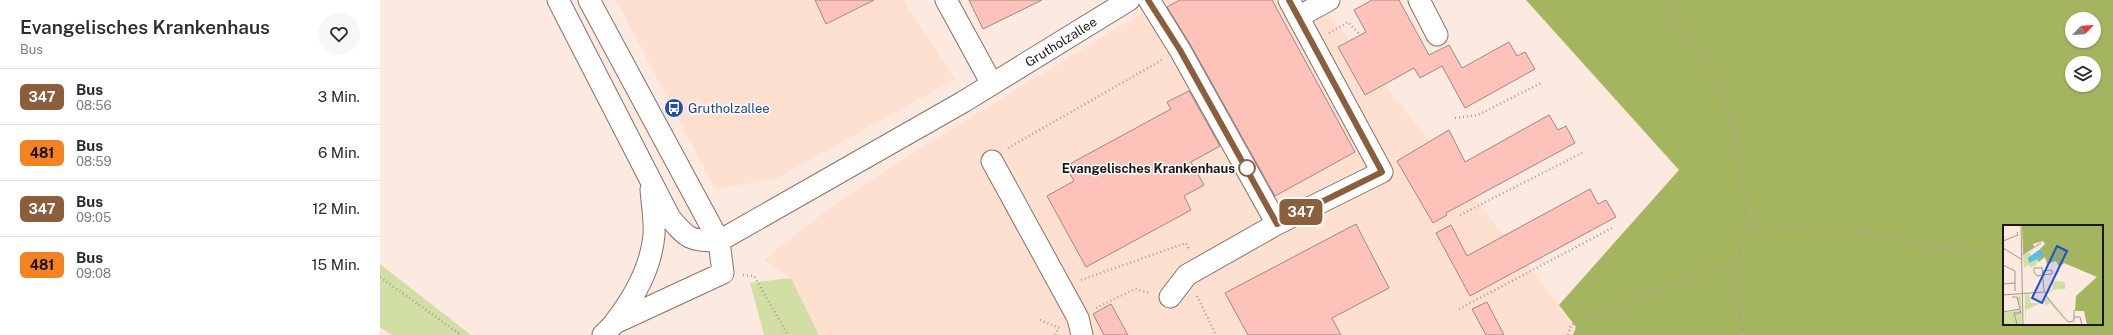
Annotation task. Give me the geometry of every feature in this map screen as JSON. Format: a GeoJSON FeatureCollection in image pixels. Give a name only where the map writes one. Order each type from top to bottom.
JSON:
{"type":"FeatureCollection","features":[{"type":"Feature","properties":{"kind":"street"},"geometry":{"type":"LineString","coordinates":[[558,0],[670,218],[683,233],[694,240],[719,241]]}},
{"type":"Feature","properties":{"kind":"street"},"geometry":{"type":"LineString","coordinates":[[589,0],[719,241],[723,273],[609,329]]}},
{"type":"Feature","properties":{"kind":"street"},"geometry":{"type":"LineString","coordinates":[[946,0],[992,84]]}},
{"type":"Feature","properties":{"kind":"street","name":"Grutholzallee"},"geometry":{"type":"LineString","coordinates":[[719,241],[992,84],[1129,0]]}},
{"type":"Feature","properties":{"kind":"street"},"geometry":{"type":"LineString","coordinates":[[1148,0],[1180,50],[1277,224]]}},
{"type":"Feature","properties":{"kind":"street"},"geometry":{"type":"LineString","coordinates":[[1170,297],[1193,271],[1277,224],[1382,172],[1293,9],[1329,0]]}},
{"type":"Feature","properties":{"kind":"street"},"geometry":{"type":"LineString","coordinates":[[1418,0],[1437,35]]}},
{"type":"Feature","properties":{"kind":"street"},"geometry":{"type":"LineString","coordinates":[[1000,155],[1078,318],[1082,335]]}},
{"type":"Feature","properties":{"kind":"street"},"geometry":{"type":"LineString","coordinates":[[609,329],[630,302],[647,271],[654,235],[650,180]]}},
{"type":"Feature","properties":{"kind":"path"},"geometry":{"type":"LineString","coordinates":[[1662,0],[1701,51],[1717,80],[1727,103],[1736,137],[1746,207],[1742,248],[1733,268],[1744,335]]}},
{"type":"Feature","properties":{"kind":"path"},"geometry":{"type":"LineString","coordinates":[[1311,42],[1348,22],[1360,35]]}},
{"type":"Feature","properties":{"kind":"path"},"geometry":{"type":"LineString","coordinates":[[1000,155],[1180,50]]}},
{"type":"Feature","properties":{"kind":"path"},"geometry":{"type":"LineString","coordinates":[[1455,118],[1478,115],[1543,82]]}},
{"type":"Feature","properties":{"kind":"path"},"geometry":{"type":"LineString","coordinates":[[1460,215],[1582,153]]}},
{"type":"Feature","properties":{"kind":"path"},"geometry":{"type":"LineString","coordinates":[[1744,229],[1799,226],[1853,231],[2003,258]]}},
{"type":"Feature","properties":{"kind":"path"},"geometry":{"type":"LineString","coordinates":[[1459,309],[1614,227]]}},
{"type":"Feature","properties":{"kind":"path"},"geometry":{"type":"LineString","coordinates":[[1074,282],[1186,242],[1193,271],[1216,335]]}},
{"type":"Feature","properties":{"kind":"path"},"geometry":{"type":"LineString","coordinates":[[1568,335],[1571,325],[1709,270],[1733,268]]}},
{"type":"Feature","properties":{"kind":"path"},"geometry":{"type":"LineString","coordinates":[[723,273],[754,276],[788,335]]}},
{"type":"Feature","properties":{"kind":"path"},"geometry":{"type":"LineString","coordinates":[[380,277],[461,335]]}},
{"type":"Feature","properties":{"kind":"path"},"geometry":{"type":"LineString","coordinates":[[1055,335],[1058,329]]}},
{"type":"Feature","properties":{"kind":"shaded area"},"geometry":{"type":"Polygon","coordinates":[[[616,0],[904,0],[955,79],[775,179],[715,189],[616,0]]]}},
{"type":"Feature","properties":{"kind":"shaded area"},"geometry":{"type":"Polygon","coordinates":[[[1163,0],[1318,0],[1576,327],[1573,335],[819,335],[791,278],[764,260],[822,214],[919,149],[1163,0]]]}},
{"type":"Feature","properties":{"kind":"green space"},"geometry":{"type":"Polygon","coordinates":[[[1526,0],[2113,0],[2113,335],[1573,335],[1576,327],[1559,305],[1679,170],[1526,0]]]}},
{"type":"Feature","properties":{"kind":"green space"},"geometry":{"type":"Polygon","coordinates":[[[380,264],[471,335],[392,335],[380,327],[380,264]]]}},
{"type":"Feature","properties":{"kind":"green space"},"geometry":{"type":"Polygon","coordinates":[[[791,278],[819,335],[764,335],[750,283],[791,278]]]}},
{"type":"Feature","properties":{"kind":"building"},"geometry":{"type":"Polygon","coordinates":[[[815,0],[874,0],[826,24],[815,0]]]}},
{"type":"Feature","properties":{"kind":"building"},"geometry":{"type":"Polygon","coordinates":[[[969,0],[1042,0],[983,29],[969,0]]]}},
{"type":"Feature","properties":{"kind":"building"},"geometry":{"type":"Polygon","coordinates":[[[1180,0],[1272,0],[1355,152],[1275,196],[1190,44],[1167,7],[1180,0]]]}},
{"type":"Feature","properties":{"kind":"building"},"geometry":{"type":"Polygon","coordinates":[[[1372,0],[1399,0],[1429,55],[1449,45],[1462,68],[1509,42],[1517,56],[1525,52],[1535,69],[1465,108],[1442,66],[1420,78],[1414,68],[1365,95],[1338,47],[1366,32],[1354,10],[1372,0]]]}},
{"type":"Feature","properties":{"kind":"building"},"geometry":{"type":"Polygon","coordinates":[[[1189,91],[1220,146],[1191,162],[1204,185],[1184,196],[1191,210],[1086,267],[1047,196],[1074,181],[1066,166],[1171,109],[1167,102],[1189,91]]]}},
{"type":"Feature","properties":{"kind":"building"},"geometry":{"type":"Polygon","coordinates":[[[1549,115],[1558,130],[1566,126],[1575,143],[1446,213],[1447,215],[1433,223],[1397,161],[1449,130],[1465,162],[1549,115]]]}},
{"type":"Feature","properties":{"kind":"building"},"geometry":{"type":"Polygon","coordinates":[[[1590,189],[1598,204],[1606,200],[1616,217],[1470,296],[1436,233],[1451,225],[1467,256],[1590,189]]]}},
{"type":"Feature","properties":{"kind":"building"},"geometry":{"type":"Polygon","coordinates":[[[1356,224],[1389,288],[1332,318],[1341,335],[1248,335],[1225,293],[1356,224]]]}},
{"type":"Feature","properties":{"kind":"building"},"geometry":{"type":"Polygon","coordinates":[[[1487,302],[1504,335],[1486,335],[1472,309],[1487,302]]]}},
{"type":"Feature","properties":{"kind":"building"},"geometry":{"type":"Polygon","coordinates":[[[1111,304],[1128,335],[1104,335],[1093,314],[1111,304]]]}},
{"type":"Feature","properties":{"kind":"bus line","name":"347"},"geometry":{"type":"LineString","coordinates":[[1148,0],[1180,50],[1277,224],[1382,172],[1289,0]]}},
{"type":"Feature","properties":{"kind":"place","name":"Grutholzallee"},"geometry":{"type":"Point","coordinates":[674,108]}},
{"type":"Feature","properties":{"kind":"place","name":"Evangelisches Krankenhaus"},"geometry":{"type":"Point","coordinates":[1247,168]}}]}
